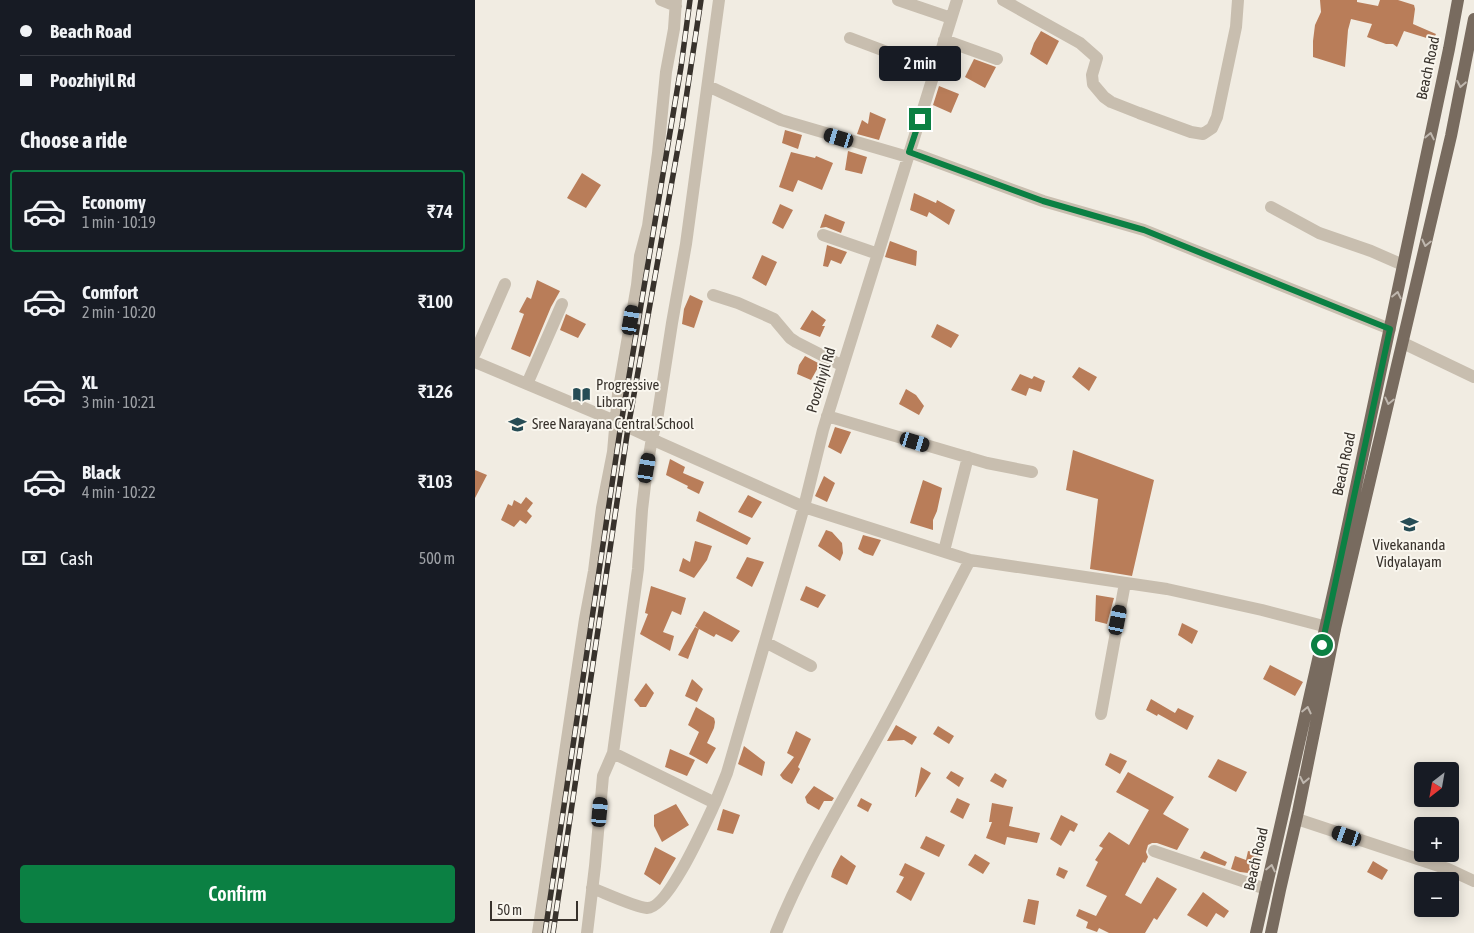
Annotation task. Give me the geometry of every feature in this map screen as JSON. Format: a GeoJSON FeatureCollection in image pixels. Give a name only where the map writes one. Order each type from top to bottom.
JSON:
{"type":"FeatureCollection","features":[{"type":"Feature","properties":{"kind":"main road","name":"Beach Road"},"geometry":{"type":"LineString","coordinates":[[1256,933],[1330,628],[1458,0]]}},
{"type":"Feature","properties":{"kind":"main road"},"geometry":{"type":"LineString","coordinates":[[1271,933],[1297,819],[1330,628],[1403,343],[1451,136],[1474,19]]}},
{"type":"Feature","properties":{"kind":"street"},"geometry":{"type":"LineString","coordinates":[[538,933],[602,508],[613,452],[615,421],[640,256],[648,226],[658,153],[666,72],[674,28],[676,3],[661,0]]}},
{"type":"Feature","properties":{"kind":"street"},"geometry":{"type":"LineString","coordinates":[[587,933],[603,776],[613,753],[638,569],[647,468],[657,420],[686,244],[719,0]]}},
{"type":"Feature","properties":{"kind":"street"},"geometry":{"type":"LineString","coordinates":[[898,0],[951,18]]}},
{"type":"Feature","properties":{"kind":"street","name":"Poozhiyil Rd"},"geometry":{"type":"LineString","coordinates":[[592,888],[647,908],[655,906],[686,863],[715,803],[727,773],[765,642],[804,507],[827,416],[957,0]]}},
{"type":"Feature","properties":{"kind":"street"},"geometry":{"type":"LineString","coordinates":[[1003,0],[1091,51],[1097,58],[1092,75],[1093,84],[1111,102],[1191,132],[1203,134],[1212,128],[1217,117],[1236,27],[1238,0]]}},
{"type":"Feature","properties":{"kind":"street"},"geometry":{"type":"LineString","coordinates":[[850,38],[935,70]]}},
{"type":"Feature","properties":{"kind":"street"},"geometry":{"type":"LineString","coordinates":[[944,40],[997,58]]}},
{"type":"Feature","properties":{"kind":"street"},"geometry":{"type":"LineString","coordinates":[[708,86],[781,120],[909,154],[1043,201],[1144,230],[1390,329]]}},
{"type":"Feature","properties":{"kind":"street"},"geometry":{"type":"LineString","coordinates":[[1271,208],[1319,233],[1371,251],[1403,265]]}},
{"type":"Feature","properties":{"kind":"street"},"geometry":{"type":"LineString","coordinates":[[823,235],[878,254]]}},
{"type":"Feature","properties":{"kind":"street"},"geometry":{"type":"LineString","coordinates":[[475,353],[505,284]]}},
{"type":"Feature","properties":{"kind":"street"},"geometry":{"type":"LineString","coordinates":[[713,295],[738,303],[774,319],[790,338],[843,366]]}},
{"type":"Feature","properties":{"kind":"street"},"geometry":{"type":"LineString","coordinates":[[527,384],[562,304]]}},
{"type":"Feature","properties":{"kind":"street"},"geometry":{"type":"LineString","coordinates":[[1403,343],[1474,377]]}},
{"type":"Feature","properties":{"kind":"street"},"geometry":{"type":"LineString","coordinates":[[475,362],[615,421],[804,507],[970,560],[1167,589],[1262,610],[1330,628]]}},
{"type":"Feature","properties":{"kind":"street"},"geometry":{"type":"LineString","coordinates":[[827,416],[987,463],[1032,472]]}},
{"type":"Feature","properties":{"kind":"street"},"geometry":{"type":"LineString","coordinates":[[944,551],[969,457]]}},
{"type":"Feature","properties":{"kind":"street"},"geometry":{"type":"LineString","coordinates":[[776,933],[816,850],[881,731],[970,560]]}},
{"type":"Feature","properties":{"kind":"street"},"geometry":{"type":"LineString","coordinates":[[1101,714],[1125,582]]}},
{"type":"Feature","properties":{"kind":"street"},"geometry":{"type":"LineString","coordinates":[[765,642],[811,666]]}},
{"type":"Feature","properties":{"kind":"street"},"geometry":{"type":"LineString","coordinates":[[613,753],[715,803]]}},
{"type":"Feature","properties":{"kind":"street"},"geometry":{"type":"LineString","coordinates":[[1297,819],[1447,869],[1474,882]]}},
{"type":"Feature","properties":{"kind":"street"},"geometry":{"type":"LineString","coordinates":[[1154,851],[1266,888]]}},
{"type":"Feature","properties":{"kind":"building"},"geometry":{"type":"Polygon","coordinates":[[[1320,0],[1357,0],[1357,2],[1378,6],[1380,0],[1398,0],[1414,5],[1413,24],[1436,34],[1433,40],[1404,31],[1397,47],[1393,44],[1386,44],[1367,37],[1372,24],[1351,19],[1348,30],[1345,67],[1313,57],[1315,25],[1321,12],[1320,0]]]}},
{"type":"Feature","properties":{"kind":"building"},"geometry":{"type":"Polygon","coordinates":[[[1041,31],[1059,41],[1047,65],[1030,54],[1041,31]]]}},
{"type":"Feature","properties":{"kind":"building"},"geometry":{"type":"Polygon","coordinates":[[[974,59],[996,67],[985,88],[965,77],[974,59]]]}},
{"type":"Feature","properties":{"kind":"building"},"geometry":{"type":"Polygon","coordinates":[[[939,86],[959,94],[951,113],[933,105],[939,86]]]}},
{"type":"Feature","properties":{"kind":"building"},"geometry":{"type":"Polygon","coordinates":[[[870,112],[886,119],[879,140],[857,134],[862,120],[868,124],[870,112]]]}},
{"type":"Feature","properties":{"kind":"building"},"geometry":{"type":"Polygon","coordinates":[[[785,130],[802,135],[798,149],[782,143],[785,130]]]}},
{"type":"Feature","properties":{"kind":"building"},"geometry":{"type":"Polygon","coordinates":[[[848,151],[867,157],[862,174],[845,170],[848,151]]]}},
{"type":"Feature","properties":{"kind":"building"},"geometry":{"type":"Polygon","coordinates":[[[791,152],[815,158],[816,156],[833,163],[822,190],[798,180],[793,192],[779,187],[791,152]]]}},
{"type":"Feature","properties":{"kind":"building"},"geometry":{"type":"Polygon","coordinates":[[[582,173],[601,185],[586,208],[567,198],[582,173]]]}},
{"type":"Feature","properties":{"kind":"building"},"geometry":{"type":"Polygon","coordinates":[[[914,193],[936,203],[937,200],[955,210],[949,225],[929,212],[927,217],[910,210],[914,193]]]}},
{"type":"Feature","properties":{"kind":"building"},"geometry":{"type":"Polygon","coordinates":[[[780,204],[793,210],[783,229],[772,223],[780,204]]]}},
{"type":"Feature","properties":{"kind":"building"},"geometry":{"type":"Polygon","coordinates":[[[825,214],[845,222],[841,233],[826,227],[820,228],[825,214]]]}},
{"type":"Feature","properties":{"kind":"building"},"geometry":{"type":"Polygon","coordinates":[[[890,241],[917,251],[916,266],[885,257],[890,241]]]}},
{"type":"Feature","properties":{"kind":"building"},"geometry":{"type":"Polygon","coordinates":[[[827,245],[847,252],[841,264],[831,260],[828,267],[823,266],[827,245]]]}},
{"type":"Feature","properties":{"kind":"building"},"geometry":{"type":"Polygon","coordinates":[[[762,255],[777,262],[766,286],[752,278],[762,255]]]}},
{"type":"Feature","properties":{"kind":"building"},"geometry":{"type":"Polygon","coordinates":[[[537,280],[560,291],[551,307],[530,357],[511,349],[524,314],[519,312],[527,297],[531,299],[537,280]]]}},
{"type":"Feature","properties":{"kind":"building"},"geometry":{"type":"Polygon","coordinates":[[[690,295],[703,301],[694,328],[682,324],[684,309],[690,295]]]}},
{"type":"Feature","properties":{"kind":"building"},"geometry":{"type":"Polygon","coordinates":[[[812,310],[826,320],[822,326],[825,326],[820,337],[800,329],[812,310]]]}},
{"type":"Feature","properties":{"kind":"building"},"geometry":{"type":"Polygon","coordinates":[[[566,314],[586,324],[578,338],[560,330],[566,314]]]}},
{"type":"Feature","properties":{"kind":"building"},"geometry":{"type":"Polygon","coordinates":[[[937,324],[959,335],[951,348],[931,337],[937,324]]]}},
{"type":"Feature","properties":{"kind":"building"},"geometry":{"type":"Polygon","coordinates":[[[805,356],[820,364],[811,380],[797,374],[799,365],[805,356]]]}},
{"type":"Feature","properties":{"kind":"building"},"geometry":{"type":"Polygon","coordinates":[[[1079,367],[1097,377],[1089,391],[1072,377],[1079,367]]]}},
{"type":"Feature","properties":{"kind":"building"},"geometry":{"type":"Polygon","coordinates":[[[1020,374],[1032,379],[1034,376],[1045,381],[1041,392],[1029,388],[1026,396],[1011,390],[1020,374]]]}},
{"type":"Feature","properties":{"kind":"building"},"geometry":{"type":"Polygon","coordinates":[[[906,389],[916,395],[924,406],[919,415],[899,404],[906,389]]]}},
{"type":"Feature","properties":{"kind":"building"},"geometry":{"type":"Polygon","coordinates":[[[835,427],[851,432],[841,454],[828,447],[835,427]]]}},
{"type":"Feature","properties":{"kind":"building"},"geometry":{"type":"Polygon","coordinates":[[[1073,450],[1154,480],[1132,576],[1090,569],[1098,499],[1066,490],[1073,450]]]}},
{"type":"Feature","properties":{"kind":"building"},"geometry":{"type":"Polygon","coordinates":[[[670,459],[685,467],[683,473],[704,482],[699,494],[666,475],[670,459]]]}},
{"type":"Feature","properties":{"kind":"building"},"geometry":{"type":"Polygon","coordinates":[[[475,470],[487,475],[475,498],[475,470]]]}},
{"type":"Feature","properties":{"kind":"building"},"geometry":{"type":"Polygon","coordinates":[[[824,476],[835,483],[827,502],[815,496],[824,476]]]}},
{"type":"Feature","properties":{"kind":"building"},"geometry":{"type":"Polygon","coordinates":[[[923,480],[942,488],[933,520],[933,530],[910,523],[923,480]]]}},
{"type":"Feature","properties":{"kind":"building"},"geometry":{"type":"Polygon","coordinates":[[[748,495],[762,502],[752,518],[738,512],[748,495]]]}},
{"type":"Feature","properties":{"kind":"building"},"geometry":{"type":"Polygon","coordinates":[[[526,497],[533,503],[527,511],[532,516],[526,524],[520,520],[514,527],[501,520],[508,504],[512,506],[514,500],[521,504],[526,497]]]}},
{"type":"Feature","properties":{"kind":"building"},"geometry":{"type":"Polygon","coordinates":[[[699,511],[751,538],[747,545],[696,521],[699,511]]]}},
{"type":"Feature","properties":{"kind":"building"},"geometry":{"type":"Polygon","coordinates":[[[826,530],[832,532],[842,543],[843,553],[840,561],[818,546],[826,530]]]}},
{"type":"Feature","properties":{"kind":"building"},"geometry":{"type":"Polygon","coordinates":[[[863,535],[881,540],[873,556],[858,549],[863,535]]]}},
{"type":"Feature","properties":{"kind":"building"},"geometry":{"type":"Polygon","coordinates":[[[695,541],[712,546],[707,560],[694,578],[679,571],[683,558],[690,562],[695,541]]]}},
{"type":"Feature","properties":{"kind":"building"},"geometry":{"type":"Polygon","coordinates":[[[747,557],[764,562],[752,587],[736,578],[747,557]]]}},
{"type":"Feature","properties":{"kind":"building"},"geometry":{"type":"Polygon","coordinates":[[[651,586],[686,598],[681,615],[672,611],[663,632],[674,636],[670,651],[640,634],[648,614],[645,613],[651,586]]]}},
{"type":"Feature","properties":{"kind":"building"},"geometry":{"type":"Polygon","coordinates":[[[806,586],[826,595],[818,608],[800,600],[806,586]]]}},
{"type":"Feature","properties":{"kind":"building"},"geometry":{"type":"Polygon","coordinates":[[[1096,595],[1114,598],[1107,624],[1095,621],[1096,595]]]}},
{"type":"Feature","properties":{"kind":"building"},"geometry":{"type":"Polygon","coordinates":[[[704,611],[740,631],[732,642],[716,634],[714,637],[695,626],[704,611]]]}},
{"type":"Feature","properties":{"kind":"building"},"geometry":{"type":"Polygon","coordinates":[[[1182,623],[1198,631],[1192,644],[1178,635],[1182,623]]]}},
{"type":"Feature","properties":{"kind":"building"},"geometry":{"type":"Polygon","coordinates":[[[695,627],[699,629],[688,659],[678,655],[695,627]]]}},
{"type":"Feature","properties":{"kind":"building"},"geometry":{"type":"Polygon","coordinates":[[[1270,665],[1303,682],[1295,696],[1263,679],[1270,665]]]}},
{"type":"Feature","properties":{"kind":"building"},"geometry":{"type":"Polygon","coordinates":[[[692,679],[703,689],[697,702],[685,696],[692,679]]]}},
{"type":"Feature","properties":{"kind":"building"},"geometry":{"type":"Polygon","coordinates":[[[646,683],[654,693],[646,707],[640,707],[634,700],[646,683]]]}},
{"type":"Feature","properties":{"kind":"building"},"geometry":{"type":"Polygon","coordinates":[[[1151,699],[1175,713],[1178,708],[1194,716],[1187,730],[1158,714],[1157,716],[1146,710],[1151,699]]]}},
{"type":"Feature","properties":{"kind":"building"},"geometry":{"type":"Polygon","coordinates":[[[696,707],[714,718],[715,722],[707,743],[716,748],[707,764],[689,754],[699,732],[688,725],[696,707]]]}},
{"type":"Feature","properties":{"kind":"building"},"geometry":{"type":"Polygon","coordinates":[[[896,725],[917,737],[912,745],[904,740],[887,741],[896,725]]]}},
{"type":"Feature","properties":{"kind":"building"},"geometry":{"type":"Polygon","coordinates":[[[938,726],[954,736],[949,744],[933,734],[938,726]]]}},
{"type":"Feature","properties":{"kind":"building"},"geometry":{"type":"Polygon","coordinates":[[[796,731],[811,739],[798,767],[800,769],[792,784],[780,775],[794,757],[787,753],[796,731]]]}},
{"type":"Feature","properties":{"kind":"building"},"geometry":{"type":"Polygon","coordinates":[[[744,746],[765,762],[762,776],[738,764],[744,746]]]}},
{"type":"Feature","properties":{"kind":"building"},"geometry":{"type":"Polygon","coordinates":[[[670,749],[695,760],[687,776],[665,767],[670,749]]]}},
{"type":"Feature","properties":{"kind":"building"},"geometry":{"type":"Polygon","coordinates":[[[1110,753],[1127,761],[1120,774],[1105,765],[1110,753]]]}},
{"type":"Feature","properties":{"kind":"building"},"geometry":{"type":"Polygon","coordinates":[[[1218,759],[1247,772],[1236,792],[1208,777],[1218,759]]]}},
{"type":"Feature","properties":{"kind":"building"},"geometry":{"type":"Polygon","coordinates":[[[921,767],[931,773],[915,797],[921,767]]]}},
{"type":"Feature","properties":{"kind":"building"},"geometry":{"type":"Polygon","coordinates":[[[951,771],[964,778],[959,787],[946,778],[951,771]]]}},
{"type":"Feature","properties":{"kind":"building"},"geometry":{"type":"Polygon","coordinates":[[[1128,772],[1174,797],[1163,814],[1189,829],[1177,850],[1157,843],[1148,845],[1146,852],[1148,857],[1145,863],[1143,862],[1125,895],[1141,904],[1157,877],[1177,889],[1157,920],[1154,918],[1145,933],[1109,933],[1099,928],[1097,932],[1086,928],[1088,922],[1076,916],[1079,909],[1096,916],[1107,896],[1086,886],[1098,862],[1095,860],[1103,848],[1099,846],[1109,832],[1129,845],[1149,810],[1116,792],[1128,772]]]}},
{"type":"Feature","properties":{"kind":"building"},"geometry":{"type":"Polygon","coordinates":[[[995,773],[1007,780],[1003,788],[990,781],[995,773]]]}},
{"type":"Feature","properties":{"kind":"building"},"geometry":{"type":"Polygon","coordinates":[[[814,786],[834,798],[832,801],[824,801],[819,810],[807,803],[805,797],[814,786]]]}},
{"type":"Feature","properties":{"kind":"building"},"geometry":{"type":"Polygon","coordinates":[[[861,798],[872,804],[868,812],[857,806],[861,798]]]}},
{"type":"Feature","properties":{"kind":"building"},"geometry":{"type":"Polygon","coordinates":[[[957,798],[970,804],[963,819],[950,812],[957,798]]]}},
{"type":"Feature","properties":{"kind":"building"},"geometry":{"type":"Polygon","coordinates":[[[992,803],[1013,807],[1009,826],[1040,833],[1037,843],[1007,837],[1005,845],[986,838],[992,822],[989,822],[992,803]]]}},
{"type":"Feature","properties":{"kind":"building"},"geometry":{"type":"Polygon","coordinates":[[[676,804],[689,825],[662,842],[654,826],[654,815],[676,804]]]}},
{"type":"Feature","properties":{"kind":"building"},"geometry":{"type":"Polygon","coordinates":[[[723,809],[740,815],[733,834],[717,830],[723,809]]]}},
{"type":"Feature","properties":{"kind":"building"},"geometry":{"type":"Polygon","coordinates":[[[1061,815],[1078,824],[1074,832],[1070,830],[1061,846],[1050,839],[1061,815]]]}},
{"type":"Feature","properties":{"kind":"building"},"geometry":{"type":"Polygon","coordinates":[[[926,836],[945,845],[939,857],[920,848],[926,836]]]}},
{"type":"Feature","properties":{"kind":"building"},"geometry":{"type":"Polygon","coordinates":[[[655,847],[676,858],[660,885],[644,874],[655,847]]]}},
{"type":"Feature","properties":{"kind":"building"},"geometry":{"type":"Polygon","coordinates":[[[1204,851],[1227,862],[1225,866],[1200,858],[1204,851]]]}},
{"type":"Feature","properties":{"kind":"building"},"geometry":{"type":"Polygon","coordinates":[[[1248,851],[1260,854],[1256,874],[1231,869],[1235,856],[1246,860],[1248,851]]]}},
{"type":"Feature","properties":{"kind":"building"},"geometry":{"type":"Polygon","coordinates":[[[975,854],[990,863],[983,874],[968,865],[975,854]]]}},
{"type":"Feature","properties":{"kind":"building"},"geometry":{"type":"Polygon","coordinates":[[[841,855],[856,866],[847,885],[831,877],[841,855]]]}},
{"type":"Feature","properties":{"kind":"building"},"geometry":{"type":"Polygon","coordinates":[[[1373,861],[1388,870],[1382,880],[1367,872],[1373,861]]]}},
{"type":"Feature","properties":{"kind":"building"},"geometry":{"type":"Polygon","coordinates":[[[905,863],[925,873],[911,901],[896,892],[904,877],[899,875],[905,863]]]}},
{"type":"Feature","properties":{"kind":"building"},"geometry":{"type":"Polygon","coordinates":[[[1059,867],[1068,871],[1064,879],[1056,875],[1059,867]]]}},
{"type":"Feature","properties":{"kind":"building"},"geometry":{"type":"Polygon","coordinates":[[[1203,892],[1229,911],[1224,918],[1216,913],[1207,927],[1187,915],[1203,892]]]}},
{"type":"Feature","properties":{"kind":"building"},"geometry":{"type":"Polygon","coordinates":[[[1028,899],[1039,901],[1035,925],[1023,922],[1028,899]]]}},
{"type":"Feature","properties":{"kind":"railway"},"geometry":{"type":"LineString","coordinates":[[545,933],[621,424],[681,67],[690,0]]}},
{"type":"Feature","properties":{"kind":"railway"},"geometry":{"type":"LineString","coordinates":[[553,933],[628,428],[682,125],[701,0]]}},
{"type":"Feature","properties":{"kind":"place","name":"Progressive Library"},"geometry":{"type":"Point","coordinates":[582,394]}},
{"type":"Feature","properties":{"kind":"place","name":"Sree Narayana Central School"},"geometry":{"type":"Point","coordinates":[518,424]}},
{"type":"Feature","properties":{"kind":"place","name":"Vivekananda Vidyalayam"},"geometry":{"type":"Point","coordinates":[1409,524]}},
{"type":"Feature","properties":{"kind":"route"},"geometry":{"type":"LineString","coordinates":[[920,119],[909,152],[1043,201],[1144,230],[1390,329],[1322,645]]}}]}
